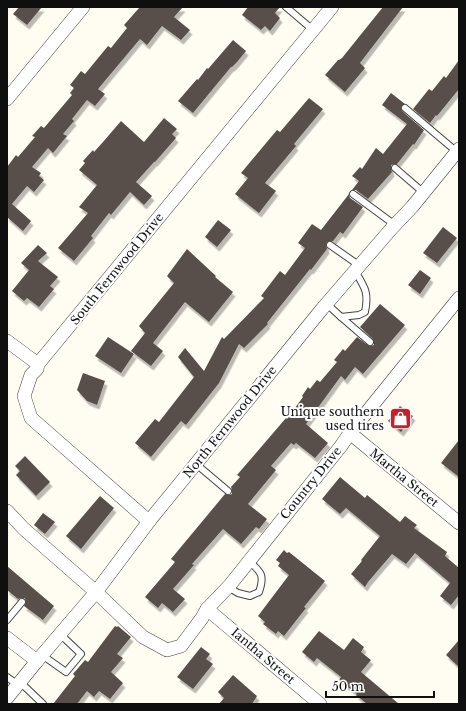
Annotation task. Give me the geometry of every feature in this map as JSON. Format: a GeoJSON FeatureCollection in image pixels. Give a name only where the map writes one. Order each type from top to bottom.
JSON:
{"type":"FeatureCollection","features":[{"type":"Feature","properties":{"kind":"street"},"geometry":{"type":"LineString","coordinates":[[7,99],[83,7]]}},
{"type":"Feature","properties":{"kind":"street","name":"South Fernwood Drive"},"geometry":{"type":"LineString","coordinates":[[150,520],[144,517],[31,418],[24,396],[31,375],[37,369],[38,364],[332,7]]}},
{"type":"Feature","properties":{"kind":"street","name":"North Fernwood Drive"},"geometry":{"type":"LineString","coordinates":[[7,698],[15,681],[39,658],[96,592],[150,520],[327,304],[424,193],[458,150]]}},
{"type":"Feature","properties":{"kind":"street","name":"Country Drive"},"geometry":{"type":"LineString","coordinates":[[7,511],[24,529],[96,592],[143,637],[167,650],[181,646],[207,609],[228,587],[459,298]]}},
{"type":"Feature","properties":{"kind":"street"},"geometry":{"type":"LineString","coordinates":[[7,341],[38,364]]}},
{"type":"Feature","properties":{"kind":"street","name":"Martha Street"},"geometry":{"type":"LineString","coordinates":[[350,433],[459,523]]}},
{"type":"Feature","properties":{"kind":"street","name":"Iantha Street"},"geometry":{"type":"LineString","coordinates":[[207,609],[320,704]]}},
{"type":"Feature","properties":{"kind":"street"},"geometry":{"type":"LineString","coordinates":[[7,638],[39,658]]}},
{"type":"Feature","properties":{"kind":"lane"},"geometry":{"type":"LineString","coordinates":[[286,7],[313,30]]}},
{"type":"Feature","properties":{"kind":"lane"},"geometry":{"type":"LineString","coordinates":[[405,108],[458,150]]}},
{"type":"Feature","properties":{"kind":"lane"},"geometry":{"type":"LineString","coordinates":[[395,168],[424,193]]}},
{"type":"Feature","properties":{"kind":"lane"},"geometry":{"type":"LineString","coordinates":[[353,194],[395,225]]}},
{"type":"Feature","properties":{"kind":"lane"},"geometry":{"type":"LineString","coordinates":[[330,245],[358,268],[366,288],[367,301],[365,312],[359,315],[341,317]]}},
{"type":"Feature","properties":{"kind":"lane"},"geometry":{"type":"LineString","coordinates":[[327,304],[370,342]]}},
{"type":"Feature","properties":{"kind":"lane"},"geometry":{"type":"LineString","coordinates":[[196,464],[228,491]]}},
{"type":"Feature","properties":{"kind":"lane"},"geometry":{"type":"LineString","coordinates":[[228,587],[238,593],[250,596],[259,592],[263,582],[260,572],[249,561]]}},
{"type":"Feature","properties":{"kind":"lane"},"geometry":{"type":"LineString","coordinates":[[7,620],[22,602]]}},
{"type":"Feature","properties":{"kind":"lane"},"geometry":{"type":"LineString","coordinates":[[39,658],[66,672],[81,654],[60,634]]}},
{"type":"Feature","properties":{"kind":"lane"},"geometry":{"type":"LineString","coordinates":[[15,681],[43,704]]}},
{"type":"Feature","properties":{"kind":"building"},"geometry":{"type":"Polygon","coordinates":[[[19,7],[42,7],[27,25],[13,14],[19,7]]]}},
{"type":"Feature","properties":{"kind":"building"},"geometry":{"type":"Polygon","coordinates":[[[140,7],[183,7],[174,17],[190,30],[181,40],[162,26],[147,45],[140,39],[98,89],[105,94],[95,106],[87,100],[72,119],[74,121],[63,134],[67,136],[53,153],[48,148],[32,167],[41,173],[39,176],[44,180],[34,192],[27,186],[12,204],[31,221],[23,231],[7,217],[7,167],[16,155],[18,157],[35,137],[32,136],[41,126],[44,128],[72,95],[70,93],[74,88],[70,85],[81,71],[85,74],[108,46],[111,48],[127,28],[124,25],[140,7]]]}},
{"type":"Feature","properties":{"kind":"building"},"geometry":{"type":"Polygon","coordinates":[[[248,7],[280,7],[275,13],[280,18],[270,31],[265,26],[261,30],[242,15],[248,7]]]}},
{"type":"Feature","properties":{"kind":"building"},"geometry":{"type":"Polygon","coordinates":[[[383,7],[403,7],[360,63],[365,68],[345,92],[325,75],[338,60],[342,58],[383,7]]]}},
{"type":"Feature","properties":{"kind":"building"},"geometry":{"type":"Polygon","coordinates":[[[233,40],[246,51],[193,113],[178,101],[233,40]]]}},
{"type":"Feature","properties":{"kind":"building"},"geometry":{"type":"Polygon","coordinates":[[[459,60],[459,89],[430,123],[413,109],[429,89],[432,91],[444,76],[446,78],[459,60]]]}},
{"type":"Feature","properties":{"kind":"building"},"geometry":{"type":"Polygon","coordinates":[[[391,93],[405,104],[401,107],[402,111],[424,130],[414,145],[413,144],[397,164],[391,165],[392,172],[368,199],[356,190],[352,190],[359,181],[352,176],[360,167],[362,169],[376,148],[383,154],[407,124],[382,105],[391,93]]]}},
{"type":"Feature","properties":{"kind":"building"},"geometry":{"type":"Polygon","coordinates":[[[309,98],[323,109],[294,144],[296,146],[265,183],[276,191],[259,213],[235,194],[248,178],[241,173],[277,130],[280,132],[309,98]]]}},
{"type":"Feature","properties":{"kind":"building"},"geometry":{"type":"Polygon","coordinates":[[[164,118],[177,129],[172,134],[176,138],[136,182],[152,196],[144,205],[130,192],[111,215],[109,213],[91,236],[93,238],[74,261],[58,248],[88,213],[79,207],[97,185],[79,170],[85,163],[83,161],[93,150],[94,152],[121,121],[144,142],[164,118]]]}},
{"type":"Feature","properties":{"kind":"building"},"geometry":{"type":"Polygon","coordinates":[[[349,194],[350,198],[363,207],[343,234],[340,232],[333,241],[327,242],[327,249],[267,323],[268,324],[244,348],[239,344],[219,383],[186,425],[181,421],[151,457],[135,443],[155,419],[159,422],[194,377],[178,357],[185,348],[204,371],[222,337],[224,339],[264,298],[261,296],[280,271],[285,275],[305,248],[298,243],[312,224],[321,230],[349,194]]]}},
{"type":"Feature","properties":{"kind":"building"},"geometry":{"type":"Polygon","coordinates":[[[218,220],[231,230],[217,247],[205,237],[218,220]]]}},
{"type":"Feature","properties":{"kind":"building"},"geometry":{"type":"Polygon","coordinates":[[[443,227],[457,238],[437,263],[423,253],[443,227]]]}},
{"type":"Feature","properties":{"kind":"building"},"geometry":{"type":"Polygon","coordinates":[[[38,245],[47,253],[38,261],[58,277],[50,286],[54,289],[39,307],[27,298],[24,301],[12,291],[29,270],[21,263],[38,245]]]}},
{"type":"Feature","properties":{"kind":"building"},"geometry":{"type":"Polygon","coordinates":[[[187,249],[216,276],[215,277],[233,292],[209,322],[185,302],[153,343],[163,351],[151,366],[131,351],[145,333],[139,326],[174,283],[167,276],[187,249]]]}},
{"type":"Feature","properties":{"kind":"building"},"geometry":{"type":"Polygon","coordinates":[[[420,270],[431,278],[420,294],[408,285],[420,270]]]}},
{"type":"Feature","properties":{"kind":"building"},"geometry":{"type":"Polygon","coordinates":[[[380,304],[405,325],[363,374],[355,367],[345,380],[341,376],[306,424],[328,443],[315,458],[296,443],[294,445],[291,443],[271,466],[276,470],[248,504],[267,519],[259,529],[256,527],[241,544],[223,529],[192,564],[194,565],[173,589],[185,599],[173,612],[162,603],[158,608],[145,597],[175,562],[171,559],[225,494],[232,494],[231,487],[240,477],[237,475],[286,418],[287,419],[303,397],[302,396],[308,387],[310,389],[317,380],[320,382],[337,362],[334,360],[343,349],[345,351],[357,337],[369,346],[374,345],[373,339],[360,327],[380,304]]]}},
{"type":"Feature","properties":{"kind":"building"},"geometry":{"type":"Polygon","coordinates":[[[108,337],[134,354],[121,373],[95,356],[108,337]]]}},
{"type":"Feature","properties":{"kind":"building"},"geometry":{"type":"Polygon","coordinates":[[[83,373],[105,381],[97,405],[87,401],[77,390],[83,373]]]}},
{"type":"Feature","properties":{"kind":"building"},"geometry":{"type":"Polygon","coordinates":[[[400,406],[413,416],[401,432],[388,421],[400,406]]]}},
{"type":"Feature","properties":{"kind":"building"},"geometry":{"type":"Polygon","coordinates":[[[459,440],[459,477],[441,463],[459,440]]]}},
{"type":"Feature","properties":{"kind":"building"},"geometry":{"type":"Polygon","coordinates":[[[25,456],[50,482],[36,496],[16,475],[20,471],[15,466],[25,456]]]}},
{"type":"Feature","properties":{"kind":"building"},"geometry":{"type":"Polygon","coordinates":[[[340,477],[365,498],[367,495],[400,522],[405,516],[417,525],[414,528],[447,552],[445,556],[459,568],[459,595],[451,605],[440,596],[450,583],[415,553],[406,564],[392,554],[365,587],[351,574],[380,536],[346,508],[340,514],[322,499],[340,477]]]}},
{"type":"Feature","properties":{"kind":"building"},"geometry":{"type":"Polygon","coordinates":[[[100,496],[114,508],[81,549],[66,536],[100,496]]]}},
{"type":"Feature","properties":{"kind":"building"},"geometry":{"type":"Polygon","coordinates":[[[43,513],[55,522],[45,534],[34,525],[43,513]]]}},
{"type":"Feature","properties":{"kind":"building"},"geometry":{"type":"Polygon","coordinates":[[[284,550],[287,553],[289,552],[325,581],[304,607],[306,608],[284,636],[278,631],[276,634],[263,624],[265,622],[258,616],[289,575],[278,566],[280,563],[276,560],[284,550]]]}},
{"type":"Feature","properties":{"kind":"building"},"geometry":{"type":"Polygon","coordinates":[[[7,566],[54,606],[43,620],[24,606],[26,602],[25,598],[18,599],[7,590],[7,566]]]}},
{"type":"Feature","properties":{"kind":"building"},"geometry":{"type":"Polygon","coordinates":[[[115,626],[118,626],[131,637],[117,654],[123,658],[111,672],[123,683],[110,699],[99,691],[94,697],[87,691],[77,704],[53,704],[75,676],[73,674],[85,660],[88,662],[115,626]]]}},
{"type":"Feature","properties":{"kind":"building"},"geometry":{"type":"Polygon","coordinates":[[[319,631],[344,650],[353,638],[364,647],[361,652],[371,660],[361,672],[399,704],[367,704],[339,680],[341,677],[317,658],[314,662],[302,652],[319,631]]]}},
{"type":"Feature","properties":{"kind":"building"},"geometry":{"type":"Polygon","coordinates":[[[459,640],[459,667],[446,655],[459,640]]]}},
{"type":"Feature","properties":{"kind":"building"},"geometry":{"type":"Polygon","coordinates":[[[201,647],[210,654],[206,659],[213,664],[193,689],[177,677],[201,647]]]}},
{"type":"Feature","properties":{"kind":"building"},"geometry":{"type":"Polygon","coordinates":[[[233,675],[257,696],[252,704],[219,704],[224,698],[218,692],[233,675]]]}},
{"type":"Feature","properties":{"kind":"place","name":"Unique southern used tires"},"geometry":{"type":"Point","coordinates":[400,419]}}]}
